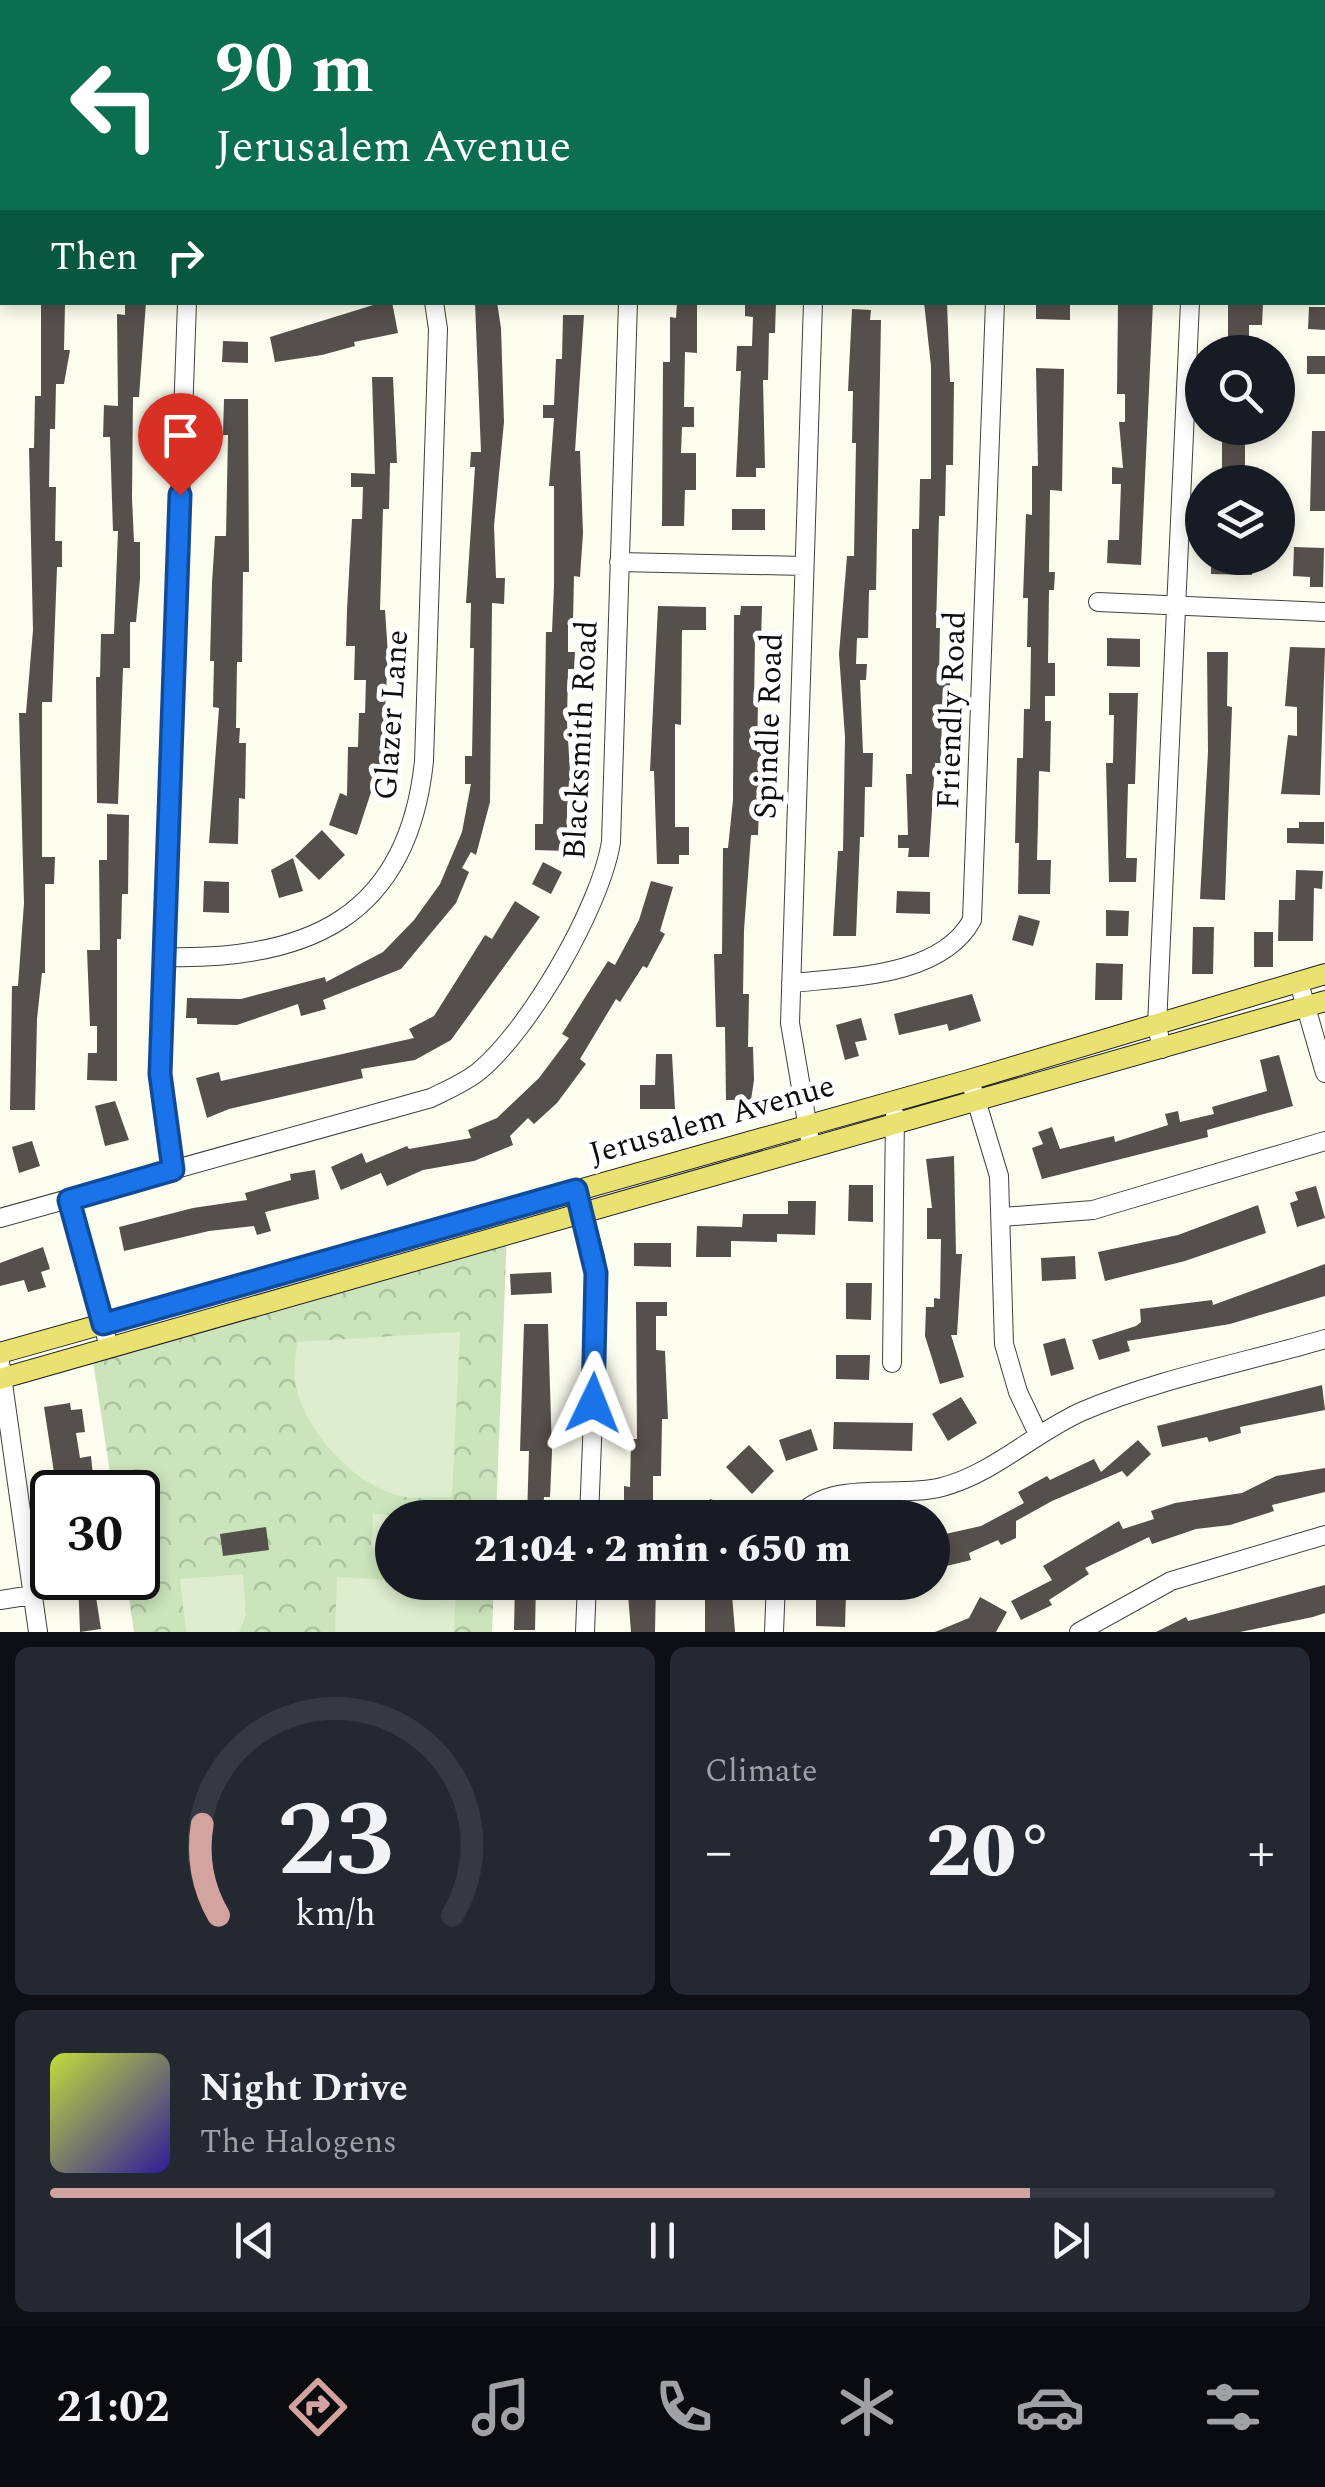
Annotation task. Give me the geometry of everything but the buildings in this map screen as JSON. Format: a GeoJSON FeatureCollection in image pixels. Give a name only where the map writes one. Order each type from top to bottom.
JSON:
{"type":"FeatureCollection","features":[{"type":"Feature","properties":{"kind":"main road","name":"Jerusalem Avenue"},"geometry":{"type":"LineString","coordinates":[[0,1353],[1158,1026],[1325,974]]}},
{"type":"Feature","properties":{"kind":"main road","name":"Jerusalem Avenue"},"geometry":{"type":"LineString","coordinates":[[1,1373],[110,1347],[895,1127],[1315,1003]]}},
{"type":"Feature","properties":{"kind":"street"},"geometry":{"type":"LineString","coordinates":[[173,1170],[162,1108],[164,958],[187,305]]}},
{"type":"Feature","properties":{"kind":"street","name":"Glazer Lane"},"geometry":{"type":"LineString","coordinates":[[164,958],[229,956],[329,928],[354,912],[383,884],[412,830],[424,761],[438,329],[434,305]]}},
{"type":"Feature","properties":{"kind":"street","name":"Blacksmith Road"},"geometry":{"type":"LineString","coordinates":[[0,1218],[431,1098],[478,1072],[515,1032],[591,912],[608,860],[628,305]]}},
{"type":"Feature","properties":{"kind":"street","name":"Spindle Road"},"geometry":{"type":"LineString","coordinates":[[812,1150],[793,1057],[792,983],[813,305]]}},
{"type":"Feature","properties":{"kind":"street","name":"Friendly Road"},"geometry":{"type":"LineString","coordinates":[[792,983],[861,976],[938,955],[962,938],[972,920],[976,895],[995,305]]}},
{"type":"Feature","properties":{"kind":"street"},"geometry":{"type":"LineString","coordinates":[[1162,1049],[1158,1026],[1190,305]]}},
{"type":"Feature","properties":{"kind":"street"},"geometry":{"type":"LineString","coordinates":[[619,562],[804,566]]}},
{"type":"Feature","properties":{"kind":"street"},"geometry":{"type":"LineString","coordinates":[[1098,602],[1325,612]]}},
{"type":"Feature","properties":{"kind":"street"},"geometry":{"type":"LineString","coordinates":[[1299,983],[1315,1003],[1325,1073]]}},
{"type":"Feature","properties":{"kind":"street"},"geometry":{"type":"LineString","coordinates":[[969,1080],[999,1176],[1004,1344],[1018,1392],[1038,1434]]}},
{"type":"Feature","properties":{"kind":"street"},"geometry":{"type":"LineString","coordinates":[[892,1363],[895,1099]]}},
{"type":"Feature","properties":{"kind":"street"},"geometry":{"type":"LineString","coordinates":[[1002,1217],[1093,1210],[1325,1140]]}},
{"type":"Feature","properties":{"kind":"street"},"geometry":{"type":"LineString","coordinates":[[576,1190],[598,1288],[590,1500]]}},
{"type":"Feature","properties":{"kind":"street"},"geometry":{"type":"LineString","coordinates":[[69,1200],[110,1347]]}},
{"type":"Feature","properties":{"kind":"street"},"geometry":{"type":"LineString","coordinates":[[821,1500],[843,1493],[903,1494],[946,1486],[1093,1407],[1325,1338]]}},
{"type":"Feature","properties":{"kind":"street"},"geometry":{"type":"LineString","coordinates":[[1,1373],[30,1581]]}},
{"type":"Feature","properties":{"kind":"street"},"geometry":{"type":"LineString","coordinates":[[1080,1632],[1102,1626],[1170,1581],[1325,1535]]}},
{"type":"Feature","properties":{"kind":"street"},"geometry":{"type":"LineString","coordinates":[[0,1600],[30,1595]]}},
{"type":"Feature","properties":{"kind":"street"},"geometry":{"type":"LineString","coordinates":[[33,1600],[38,1632]]}},
{"type":"Feature","properties":{"kind":"street"},"geometry":{"type":"LineString","coordinates":[[585,1632],[586,1600]]}},
{"type":"Feature","properties":{"kind":"street"},"geometry":{"type":"LineString","coordinates":[[774,1632],[775,1600]]}},
{"type":"Feature","properties":{"kind":"green space"},"geometry":{"type":"Polygon","coordinates":[[[507,1233],[497,1500],[375,1500],[375,1600],[493,1600],[492,1632],[134,1632],[129,1600],[160,1600],[160,1470],[110,1470],[91,1348],[507,1233]]]}},
{"type":"Feature","properties":{"kind":"green space"},"geometry":{"type":"Polygon","coordinates":[[[460,1332],[452,1497],[403,1497],[380,1489],[347,1466],[318,1435],[295,1381],[297,1342],[460,1332]]]}},
{"type":"Feature","properties":{"kind":"green space"},"geometry":{"type":"Polygon","coordinates":[[[373,1514],[375,1514],[375,1548],[373,1514]]]}},
{"type":"Feature","properties":{"kind":"green space"},"geometry":{"type":"Polygon","coordinates":[[[243,1574],[246,1615],[239,1632],[186,1632],[180,1579],[243,1574]]]}},
{"type":"Feature","properties":{"kind":"green space"},"geometry":{"type":"Polygon","coordinates":[[[337,1577],[375,1579],[375,1600],[455,1600],[454,1632],[335,1632],[337,1577]]]}},
{"type":"Feature","properties":{"kind":"route"},"geometry":{"type":"LineString","coordinates":[[180,495],[160,1074],[173,1170],[69,1200],[103,1324],[576,1190],[595,1257],[598,1288],[593,1403]]}}]}
